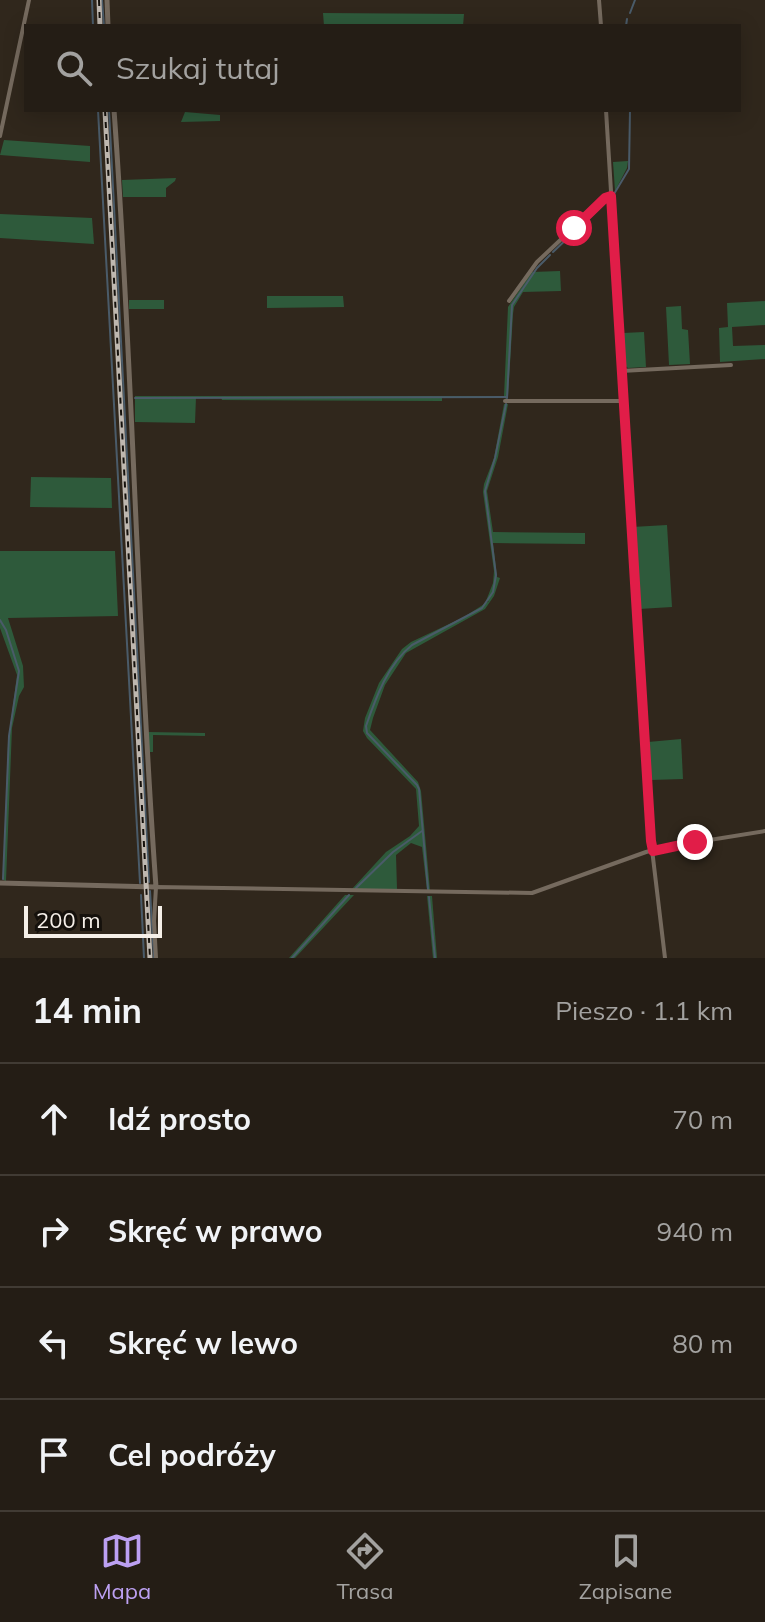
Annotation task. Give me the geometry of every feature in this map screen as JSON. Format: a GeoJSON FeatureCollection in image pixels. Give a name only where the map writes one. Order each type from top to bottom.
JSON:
{"type":"FeatureCollection","features":[{"type":"Feature","properties":{"kind":"street"},"geometry":{"type":"LineString","coordinates":[[0,136],[29,0]]}},
{"type":"Feature","properties":{"kind":"street"},"geometry":{"type":"LineString","coordinates":[[107,0],[108,24]]}},
{"type":"Feature","properties":{"kind":"street"},"geometry":{"type":"LineString","coordinates":[[599,0],[601,24]]}},
{"type":"Feature","properties":{"kind":"street"},"geometry":{"type":"LineString","coordinates":[[0,99],[8,101]]}},
{"type":"Feature","properties":{"kind":"street"},"geometry":{"type":"LineString","coordinates":[[114,112],[131,395],[147,771],[156,887],[156,958]]}},
{"type":"Feature","properties":{"kind":"street"},"geometry":{"type":"LineString","coordinates":[[606,112],[653,851],[665,958]]}},
{"type":"Feature","properties":{"kind":"street"},"geometry":{"type":"LineString","coordinates":[[509,301],[537,262],[605,198],[611,196]]}},
{"type":"Feature","properties":{"kind":"street"},"geometry":{"type":"LineString","coordinates":[[621,371],[731,365]]}},
{"type":"Feature","properties":{"kind":"street"},"geometry":{"type":"LineString","coordinates":[[505,401],[623,401]]}},
{"type":"Feature","properties":{"kind":"street"},"geometry":{"type":"LineString","coordinates":[[0,883],[524,894],[541,891],[653,851],[765,831]]}},
{"type":"Feature","properties":{"kind":"green space"},"geometry":{"type":"Polygon","coordinates":[[[323,13],[464,14],[463,24],[324,24],[323,13]]]}},
{"type":"Feature","properties":{"kind":"green space"},"geometry":{"type":"Polygon","coordinates":[[[185,112],[220,115],[220,121],[181,122],[185,112]]]}},
{"type":"Feature","properties":{"kind":"green space"},"geometry":{"type":"Polygon","coordinates":[[[4,140],[90,146],[90,162],[0,155],[4,140]]]}},
{"type":"Feature","properties":{"kind":"green space"},"geometry":{"type":"Polygon","coordinates":[[[628,161],[627,168],[615,191],[613,162],[628,161]]]}},
{"type":"Feature","properties":{"kind":"green space"},"geometry":{"type":"Polygon","coordinates":[[[176,178],[166,188],[166,197],[123,197],[122,180],[176,178]]]}},
{"type":"Feature","properties":{"kind":"green space"},"geometry":{"type":"Polygon","coordinates":[[[0,214],[92,218],[94,244],[0,238],[0,214]]]}},
{"type":"Feature","properties":{"kind":"green space"},"geometry":{"type":"Polygon","coordinates":[[[560,271],[561,291],[523,292],[514,307],[506,399],[222,400],[221,397],[196,397],[195,423],[135,422],[135,396],[504,396],[508,307],[532,272],[560,271]]]}},
{"type":"Feature","properties":{"kind":"green space"},"geometry":{"type":"Polygon","coordinates":[[[267,296],[343,296],[344,307],[267,308],[267,296]]]}},
{"type":"Feature","properties":{"kind":"green space"},"geometry":{"type":"Polygon","coordinates":[[[129,300],[164,300],[164,309],[129,309],[129,300]]]}},
{"type":"Feature","properties":{"kind":"green space"},"geometry":{"type":"Polygon","coordinates":[[[765,301],[765,325],[732,327],[733,346],[765,345],[765,359],[720,362],[719,328],[728,327],[727,303],[765,301]]]}},
{"type":"Feature","properties":{"kind":"green space"},"geometry":{"type":"Polygon","coordinates":[[[681,306],[682,329],[688,330],[690,364],[669,365],[666,307],[681,306]]]}},
{"type":"Feature","properties":{"kind":"green space"},"geometry":{"type":"Polygon","coordinates":[[[644,332],[646,367],[628,368],[624,365],[623,333],[644,332]]]}},
{"type":"Feature","properties":{"kind":"green space"},"geometry":{"type":"Polygon","coordinates":[[[504,404],[508,404],[498,457],[487,491],[493,532],[585,533],[585,544],[493,543],[497,577],[500,578],[494,596],[485,609],[406,653],[385,685],[370,730],[418,782],[430,890],[427,890],[422,847],[411,843],[396,855],[397,889],[352,889],[386,852],[419,826],[416,789],[367,738],[363,731],[365,718],[379,683],[402,649],[489,601],[486,601],[494,571],[483,492],[494,458],[504,404]]]}},
{"type":"Feature","properties":{"kind":"green space"},"geometry":{"type":"Polygon","coordinates":[[[31,477],[111,478],[112,508],[30,507],[31,477]]]}},
{"type":"Feature","properties":{"kind":"green space"},"geometry":{"type":"Polygon","coordinates":[[[667,525],[672,607],[639,609],[632,527],[667,525]]]}},
{"type":"Feature","properties":{"kind":"green space"},"geometry":{"type":"Polygon","coordinates":[[[0,551],[115,551],[118,616],[8,618],[23,666],[24,687],[12,728],[6,881],[3,880],[8,743],[17,675],[0,628],[0,551]]]}},
{"type":"Feature","properties":{"kind":"green space"},"geometry":{"type":"Polygon","coordinates":[[[148,732],[205,733],[205,736],[153,735],[153,752],[149,752],[148,732]]]}},
{"type":"Feature","properties":{"kind":"green space"},"geometry":{"type":"Polygon","coordinates":[[[681,739],[683,779],[651,780],[648,742],[681,739]]]}},
{"type":"Feature","properties":{"kind":"green space"},"geometry":{"type":"Polygon","coordinates":[[[345,895],[354,895],[295,958],[289,958],[345,895]]]}},
{"type":"Feature","properties":{"kind":"green space"},"geometry":{"type":"Polygon","coordinates":[[[427,896],[432,896],[437,958],[433,958],[427,896]]]}},
{"type":"Feature","properties":{"kind":"waterway"},"geometry":{"type":"LineString","coordinates":[[92,0],[93,24]]}},
{"type":"Feature","properties":{"kind":"waterway"},"geometry":{"type":"LineString","coordinates":[[102,0],[104,24]]}},
{"type":"Feature","properties":{"kind":"waterway"},"geometry":{"type":"LineString","coordinates":[[630,13],[635,0]]}},
{"type":"Feature","properties":{"kind":"waterway"},"geometry":{"type":"LineString","coordinates":[[626,24],[627,19]]}},
{"type":"Feature","properties":{"kind":"waterway"},"geometry":{"type":"LineString","coordinates":[[98,112],[140,883]]}},
{"type":"Feature","properties":{"kind":"waterway"},"geometry":{"type":"LineString","coordinates":[[109,112],[149,882]]}},
{"type":"Feature","properties":{"kind":"waterway"},"geometry":{"type":"LineString","coordinates":[[614,194],[629,169],[630,112]]}},
{"type":"Feature","properties":{"kind":"waterway"},"geometry":{"type":"LineString","coordinates":[[553,252],[606,202]]}},
{"type":"Feature","properties":{"kind":"waterway"},"geometry":{"type":"LineString","coordinates":[[507,398],[512,305],[537,268],[550,255]]}},
{"type":"Feature","properties":{"kind":"waterway"},"geometry":{"type":"LineString","coordinates":[[135,398],[507,397]]}},
{"type":"Feature","properties":{"kind":"waterway"},"geometry":{"type":"LineString","coordinates":[[428,889],[419,789],[367,733],[366,726],[384,682],[404,653],[412,645],[482,608],[493,592],[496,575],[485,491],[506,404]]}},
{"type":"Feature","properties":{"kind":"waterway"},"geometry":{"type":"LineString","coordinates":[[0,620],[19,671],[9,736],[3,879]]}},
{"type":"Feature","properties":{"kind":"waterway"},"geometry":{"type":"LineString","coordinates":[[356,888],[393,852],[422,831]]}},
{"type":"Feature","properties":{"kind":"waterway"},"geometry":{"type":"LineString","coordinates":[[150,891],[154,958]]}},
{"type":"Feature","properties":{"kind":"waterway"},"geometry":{"type":"LineString","coordinates":[[141,895],[144,958]]}},
{"type":"Feature","properties":{"kind":"waterway"},"geometry":{"type":"LineString","coordinates":[[292,958],[349,895]]}},
{"type":"Feature","properties":{"kind":"waterway"},"geometry":{"type":"LineString","coordinates":[[429,897],[435,958]]}},
{"type":"Feature","properties":{"kind":"railway"},"geometry":{"type":"LineString","coordinates":[[99,0],[100,24]]}},
{"type":"Feature","properties":{"kind":"railway"},"geometry":{"type":"LineString","coordinates":[[105,112],[150,958]]}},
{"type":"Feature","properties":{"kind":"route"},"geometry":{"type":"LineString","coordinates":[[574,228],[605,198],[611,196],[651,841],[653,851],[695,842]]}}]}
